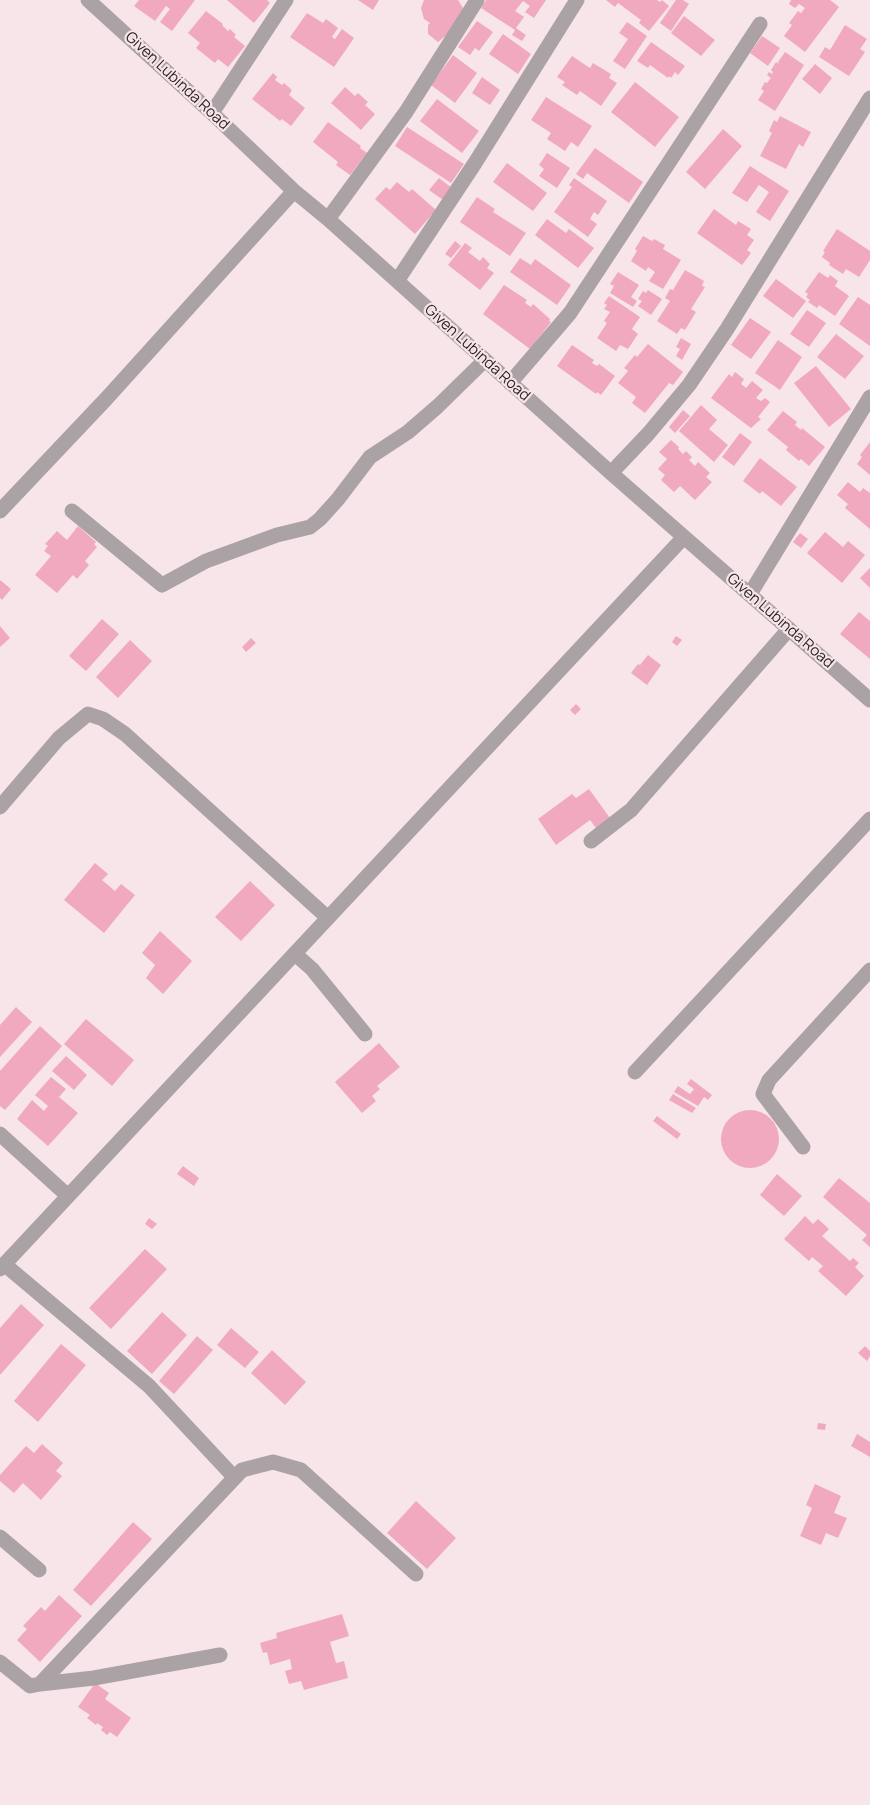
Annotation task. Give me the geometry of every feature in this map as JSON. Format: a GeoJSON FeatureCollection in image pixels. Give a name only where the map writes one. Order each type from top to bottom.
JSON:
{"type":"FeatureCollection","features":[{"type":"Feature","properties":{"kind":"street"},"geometry":{"type":"LineString","coordinates":[[212,113],[286,0]]}},
{"type":"Feature","properties":{"kind":"street"},"geometry":{"type":"LineString","coordinates":[[328,219],[406,112],[477,0]]}},
{"type":"Feature","properties":{"kind":"street"},"geometry":{"type":"LineString","coordinates":[[397,281],[475,163],[577,0]]}},
{"type":"Feature","properties":{"kind":"street","name":"Given Lubinda Road"},"geometry":{"type":"LineString","coordinates":[[96,3],[294,191],[328,219],[611,474],[870,700]]}},
{"type":"Feature","properties":{"kind":"street"},"geometry":{"type":"LineString","coordinates":[[510,383],[570,313],[760,24]]}},
{"type":"Feature","properties":{"kind":"street"},"geometry":{"type":"LineString","coordinates":[[611,474],[689,385],[727,330],[870,98]]}},
{"type":"Feature","properties":{"kind":"street"},"geometry":{"type":"LineString","coordinates":[[0,511],[106,398],[294,191]]}},
{"type":"Feature","properties":{"kind":"street"},"geometry":{"type":"LineString","coordinates":[[72,511],[162,584],[206,562],[277,535],[310,527],[338,500],[370,458],[408,432],[485,360]]}},
{"type":"Feature","properties":{"kind":"street"},"geometry":{"type":"LineString","coordinates":[[750,594],[870,397]]}},
{"type":"Feature","properties":{"kind":"street"},"geometry":{"type":"LineString","coordinates":[[238,1473],[149,1386],[2,1267],[684,537]]}},
{"type":"Feature","properties":{"kind":"street"},"geometry":{"type":"LineString","coordinates":[[591,842],[630,810],[789,629]]}},
{"type":"Feature","properties":{"kind":"street"},"geometry":{"type":"LineString","coordinates":[[0,807],[59,738],[88,714],[103,719],[125,734],[328,918]]}},
{"type":"Feature","properties":{"kind":"street"},"geometry":{"type":"LineString","coordinates":[[634,1072],[870,819]]}},
{"type":"Feature","properties":{"kind":"street"},"geometry":{"type":"LineString","coordinates":[[294,954],[312,969],[365,1034]]}},
{"type":"Feature","properties":{"kind":"street"},"geometry":{"type":"LineString","coordinates":[[803,1146],[763,1094],[769,1080],[870,970]]}},
{"type":"Feature","properties":{"kind":"street"},"geometry":{"type":"LineString","coordinates":[[0,1134],[68,1196]]}},
{"type":"Feature","properties":{"kind":"street"},"geometry":{"type":"LineString","coordinates":[[40,1684],[238,1473],[273,1462],[301,1470],[416,1574]]}},
{"type":"Feature","properties":{"kind":"street"},"geometry":{"type":"LineString","coordinates":[[0,1537],[39,1570]]}},
{"type":"Feature","properties":{"kind":"street"},"geometry":{"type":"LineString","coordinates":[[0,1662],[30,1686],[94,1678],[220,1655]]}},
{"type":"Feature","properties":{"kind":"building"},"geometry":{"type":"Polygon","coordinates":[[[139,0],[195,0],[172,31],[160,22],[170,9],[166,6],[155,21],[134,6],[139,0]]]}},
{"type":"Feature","properties":{"kind":"building"},"geometry":{"type":"Polygon","coordinates":[[[227,0],[267,0],[270,3],[254,23],[227,0]]]}},
{"type":"Feature","properties":{"kind":"building"},"geometry":{"type":"Polygon","coordinates":[[[358,0],[379,0],[373,10],[358,0]]]}},
{"type":"Feature","properties":{"kind":"building"},"geometry":{"type":"Polygon","coordinates":[[[424,0],[458,0],[463,8],[461,15],[449,33],[438,42],[428,34],[428,25],[430,23],[424,19],[421,8],[424,0]]]}},
{"type":"Feature","properties":{"kind":"building"},"geometry":{"type":"Polygon","coordinates":[[[486,0],[546,0],[534,18],[525,12],[530,6],[523,1],[515,11],[524,17],[516,28],[526,35],[522,41],[512,35],[515,30],[481,8],[486,0]]]}},
{"type":"Feature","properties":{"kind":"building"},"geometry":{"type":"Polygon","coordinates":[[[606,0],[657,0],[660,2],[662,0],[669,6],[649,31],[639,23],[641,20],[618,3],[615,7],[606,0]]]}},
{"type":"Feature","properties":{"kind":"building"},"geometry":{"type":"Polygon","coordinates":[[[676,0],[683,0],[689,4],[671,31],[660,23],[676,0]]]}},
{"type":"Feature","properties":{"kind":"building"},"geometry":{"type":"Polygon","coordinates":[[[791,0],[830,0],[839,7],[805,52],[784,36],[792,25],[789,23],[798,11],[801,13],[805,8],[799,4],[795,8],[789,4],[791,0]]]}},
{"type":"Feature","properties":{"kind":"building"},"geometry":{"type":"Polygon","coordinates":[[[206,11],[223,24],[228,31],[230,29],[236,35],[234,37],[245,46],[228,67],[218,59],[215,63],[196,48],[200,43],[188,33],[206,11]]]}},
{"type":"Feature","properties":{"kind":"building"},"geometry":{"type":"Polygon","coordinates":[[[307,13],[323,23],[326,19],[338,28],[332,37],[335,39],[342,29],[354,38],[334,67],[290,37],[307,13]]]}},
{"type":"Feature","properties":{"kind":"building"},"geometry":{"type":"Polygon","coordinates":[[[684,16],[715,40],[701,56],[671,33],[684,16]]]}},
{"type":"Feature","properties":{"kind":"building"},"geometry":{"type":"Polygon","coordinates":[[[477,21],[493,32],[479,51],[475,48],[470,55],[458,47],[477,21]]]}},
{"type":"Feature","properties":{"kind":"building"},"geometry":{"type":"Polygon","coordinates":[[[627,22],[647,36],[625,69],[613,61],[628,39],[619,33],[627,22]]]}},
{"type":"Feature","properties":{"kind":"building"},"geometry":{"type":"Polygon","coordinates":[[[845,25],[867,39],[860,49],[865,52],[849,76],[819,57],[825,47],[830,50],[845,25]]]}},
{"type":"Feature","properties":{"kind":"building"},"geometry":{"type":"Polygon","coordinates":[[[503,34],[531,54],[518,74],[489,54],[503,34]]]}},
{"type":"Feature","properties":{"kind":"building"},"geometry":{"type":"Polygon","coordinates":[[[762,36],[780,48],[768,66],[750,53],[762,36]]]}},
{"type":"Feature","properties":{"kind":"building"},"geometry":{"type":"Polygon","coordinates":[[[651,42],[685,66],[678,75],[675,72],[671,78],[669,76],[668,78],[650,65],[648,68],[637,61],[651,42]]]}},
{"type":"Feature","properties":{"kind":"building"},"geometry":{"type":"Polygon","coordinates":[[[785,52],[804,65],[775,111],[758,100],[764,91],[761,89],[765,82],[767,83],[771,78],[767,75],[769,72],[772,74],[771,70],[776,62],[779,64],[778,62],[785,52]]]}},
{"type":"Feature","properties":{"kind":"building"},"geometry":{"type":"Polygon","coordinates":[[[453,55],[477,73],[455,103],[431,85],[453,55]]]}},
{"type":"Feature","properties":{"kind":"building"},"geometry":{"type":"Polygon","coordinates":[[[572,56],[590,68],[593,63],[611,74],[609,78],[617,83],[601,106],[580,91],[577,95],[562,85],[565,82],[557,77],[572,56]]]}},
{"type":"Feature","properties":{"kind":"building"},"geometry":{"type":"Polygon","coordinates":[[[815,64],[832,78],[820,94],[802,79],[815,64]]]}},
{"type":"Feature","properties":{"kind":"building"},"geometry":{"type":"Polygon","coordinates":[[[273,73],[277,77],[275,80],[282,85],[284,83],[292,90],[289,95],[305,108],[291,126],[282,119],[280,121],[252,99],[273,73]]]}},
{"type":"Feature","properties":{"kind":"building"},"geometry":{"type":"Polygon","coordinates":[[[482,77],[500,90],[490,105],[472,93],[482,77]]]}},
{"type":"Feature","properties":{"kind":"building"},"geometry":{"type":"Polygon","coordinates":[[[635,82],[679,117],[655,147],[611,112],[635,82]]]}},
{"type":"Feature","properties":{"kind":"building"},"geometry":{"type":"Polygon","coordinates":[[[345,87],[355,96],[358,93],[368,102],[365,105],[375,114],[361,130],[331,103],[345,87]]]}},
{"type":"Feature","properties":{"kind":"building"},"geometry":{"type":"Polygon","coordinates":[[[546,97],[592,126],[578,147],[571,142],[565,151],[547,139],[551,133],[531,120],[546,97]]]}},
{"type":"Feature","properties":{"kind":"building"},"geometry":{"type":"Polygon","coordinates":[[[437,99],[479,131],[462,153],[420,121],[437,99]]]}},
{"type":"Feature","properties":{"kind":"building"},"geometry":{"type":"Polygon","coordinates":[[[780,116],[811,132],[803,147],[799,144],[786,169],[760,156],[772,133],[769,131],[774,120],[777,122],[780,116]]]}},
{"type":"Feature","properties":{"kind":"building"},"geometry":{"type":"Polygon","coordinates":[[[328,122],[361,146],[360,148],[367,153],[350,175],[336,165],[338,162],[313,142],[328,122]]]}},
{"type":"Feature","properties":{"kind":"building"},"geometry":{"type":"Polygon","coordinates":[[[407,127],[464,164],[451,183],[395,146],[407,127]]]}},
{"type":"Feature","properties":{"kind":"building"},"geometry":{"type":"Polygon","coordinates":[[[723,129],[742,146],[705,189],[686,172],[723,129]]]}},
{"type":"Feature","properties":{"kind":"building"},"geometry":{"type":"Polygon","coordinates":[[[595,148],[643,182],[629,203],[587,173],[583,179],[576,174],[595,148]]]}},
{"type":"Feature","properties":{"kind":"building"},"geometry":{"type":"Polygon","coordinates":[[[547,153],[570,168],[557,188],[539,176],[544,169],[539,165],[547,153]]]}},
{"type":"Feature","properties":{"kind":"building"},"geometry":{"type":"Polygon","coordinates":[[[507,163],[547,193],[533,211],[493,182],[507,163]]]}},
{"type":"Feature","properties":{"kind":"building"},"geometry":{"type":"Polygon","coordinates":[[[750,166],[789,191],[770,221],[756,212],[769,192],[759,185],[747,202],[732,193],[750,166]]]}},
{"type":"Feature","properties":{"kind":"building"},"geometry":{"type":"Polygon","coordinates":[[[439,178],[452,188],[443,200],[429,190],[439,178]]]}},
{"type":"Feature","properties":{"kind":"building"},"geometry":{"type":"Polygon","coordinates":[[[574,178],[607,201],[598,215],[594,212],[590,219],[597,224],[588,237],[554,212],[572,187],[569,185],[574,178]]]}},
{"type":"Feature","properties":{"kind":"building"},"geometry":{"type":"Polygon","coordinates":[[[397,182],[409,192],[412,189],[436,210],[415,234],[375,199],[386,187],[390,190],[397,182]]]}},
{"type":"Feature","properties":{"kind":"building"},"geometry":{"type":"Polygon","coordinates":[[[477,197],[495,209],[493,212],[526,233],[510,256],[460,222],[477,197]]]}},
{"type":"Feature","properties":{"kind":"building"},"geometry":{"type":"Polygon","coordinates":[[[714,209],[736,225],[738,221],[751,229],[747,235],[754,240],[747,250],[751,253],[742,265],[697,233],[714,209]]]}},
{"type":"Feature","properties":{"kind":"building"},"geometry":{"type":"Polygon","coordinates":[[[547,219],[566,233],[569,229],[594,248],[578,268],[535,235],[547,219]]]}},
{"type":"Feature","properties":{"kind":"building"},"geometry":{"type":"Polygon","coordinates":[[[837,229],[870,251],[870,260],[859,277],[846,269],[843,274],[829,265],[830,263],[822,257],[825,252],[823,251],[837,229]]]}},
{"type":"Feature","properties":{"kind":"building"},"geometry":{"type":"Polygon","coordinates":[[[643,236],[665,245],[663,249],[681,260],[663,289],[649,281],[655,272],[648,267],[646,271],[631,261],[637,251],[635,249],[643,236]]]}},
{"type":"Feature","properties":{"kind":"building"},"geometry":{"type":"Polygon","coordinates":[[[455,241],[461,246],[451,258],[445,254],[455,241]]]}},
{"type":"Feature","properties":{"kind":"building"},"geometry":{"type":"Polygon","coordinates":[[[465,243],[472,248],[468,252],[480,261],[483,257],[490,264],[487,268],[494,273],[480,290],[448,265],[465,243]]]}},
{"type":"Feature","properties":{"kind":"building"},"geometry":{"type":"Polygon","coordinates":[[[520,258],[531,265],[535,259],[571,285],[557,305],[510,272],[520,258]]]}},
{"type":"Feature","properties":{"kind":"building"},"geometry":{"type":"Polygon","coordinates":[[[685,270],[704,281],[702,286],[705,287],[691,309],[696,312],[685,330],[681,328],[677,334],[657,321],[670,301],[665,298],[670,289],[673,290],[685,270]]]}},
{"type":"Feature","properties":{"kind":"building"},"geometry":{"type":"Polygon","coordinates":[[[618,272],[639,285],[631,297],[637,301],[633,307],[610,293],[614,286],[610,284],[618,272]]]}},
{"type":"Feature","properties":{"kind":"building"},"geometry":{"type":"Polygon","coordinates":[[[819,272],[828,278],[830,275],[838,281],[835,286],[849,296],[835,316],[819,305],[817,308],[808,302],[810,300],[806,297],[808,294],[805,292],[819,272]]]}},
{"type":"Feature","properties":{"kind":"building"},"geometry":{"type":"Polygon","coordinates":[[[776,279],[806,301],[793,318],[763,296],[776,279]]]}},
{"type":"Feature","properties":{"kind":"building"},"geometry":{"type":"Polygon","coordinates":[[[504,285],[527,300],[525,303],[531,307],[533,304],[550,319],[549,321],[551,322],[530,349],[483,314],[504,285]]]}},
{"type":"Feature","properties":{"kind":"building"},"geometry":{"type":"Polygon","coordinates":[[[648,290],[662,299],[651,315],[638,306],[642,301],[638,299],[643,291],[646,293],[648,290]]]}},
{"type":"Feature","properties":{"kind":"building"},"geometry":{"type":"Polygon","coordinates":[[[609,296],[640,317],[632,329],[638,334],[628,349],[620,345],[616,351],[597,338],[607,323],[604,321],[610,312],[604,309],[607,305],[604,303],[609,296]]]}},
{"type":"Feature","properties":{"kind":"building"},"geometry":{"type":"Polygon","coordinates":[[[858,297],[870,305],[870,346],[839,324],[858,297]]]}},
{"type":"Feature","properties":{"kind":"building"},"geometry":{"type":"Polygon","coordinates":[[[807,310],[826,323],[809,347],[790,334],[807,310]]]}},
{"type":"Feature","properties":{"kind":"building"},"geometry":{"type":"Polygon","coordinates":[[[750,318],[771,332],[751,359],[731,345],[750,318]]]}},
{"type":"Feature","properties":{"kind":"building"},"geometry":{"type":"Polygon","coordinates":[[[836,334],[864,356],[845,379],[817,357],[836,334]]]}},
{"type":"Feature","properties":{"kind":"building"},"geometry":{"type":"Polygon","coordinates":[[[681,338],[691,344],[682,360],[676,356],[680,349],[676,347],[681,338]]]}},
{"type":"Feature","properties":{"kind":"building"},"geometry":{"type":"Polygon","coordinates":[[[778,340],[802,357],[780,390],[755,373],[778,340]]]}},
{"type":"Feature","properties":{"kind":"building"},"geometry":{"type":"Polygon","coordinates":[[[648,344],[683,372],[673,385],[669,383],[645,413],[632,403],[636,397],[618,383],[628,371],[624,368],[648,344]]]}},
{"type":"Feature","properties":{"kind":"building"},"geometry":{"type":"Polygon","coordinates":[[[572,345],[594,360],[592,363],[597,366],[599,364],[615,376],[601,395],[597,392],[596,394],[557,366],[572,345]]]}},
{"type":"Feature","properties":{"kind":"building"},"geometry":{"type":"Polygon","coordinates":[[[816,366],[851,409],[829,427],[794,383],[816,366]]]}},
{"type":"Feature","properties":{"kind":"building"},"geometry":{"type":"Polygon","coordinates":[[[735,372],[744,379],[741,384],[746,388],[752,381],[763,390],[756,398],[761,401],[765,398],[770,402],[758,417],[761,419],[751,428],[711,398],[729,374],[732,377],[735,372]]]}},
{"type":"Feature","properties":{"kind":"building"},"geometry":{"type":"Polygon","coordinates":[[[701,405],[717,420],[709,429],[728,445],[714,462],[679,431],[701,405]]]}},
{"type":"Feature","properties":{"kind":"building"},"geometry":{"type":"Polygon","coordinates":[[[683,410],[690,416],[675,433],[669,427],[683,410]]]}},
{"type":"Feature","properties":{"kind":"building"},"geometry":{"type":"Polygon","coordinates":[[[783,411],[797,422],[795,425],[801,430],[802,428],[825,447],[809,466],[801,459],[799,461],[786,450],[788,447],[767,430],[783,411]]]}},
{"type":"Feature","properties":{"kind":"building"},"geometry":{"type":"Polygon","coordinates":[[[740,433],[752,442],[734,466],[722,457],[740,433]]]}},
{"type":"Feature","properties":{"kind":"building"},"geometry":{"type":"Polygon","coordinates":[[[671,440],[679,447],[678,449],[683,454],[686,451],[692,457],[689,460],[695,466],[698,462],[710,473],[706,477],[712,482],[695,500],[680,486],[674,492],[661,480],[665,475],[658,469],[667,459],[659,452],[671,440]]]}},
{"type":"Feature","properties":{"kind":"building"},"geometry":{"type":"Polygon","coordinates":[[[870,442],[870,475],[857,464],[862,457],[860,455],[870,442]]]}},
{"type":"Feature","properties":{"kind":"building"},"geometry":{"type":"Polygon","coordinates":[[[760,458],[797,487],[781,506],[762,491],[760,494],[743,481],[760,458]]]}},
{"type":"Feature","properties":{"kind":"building"},"geometry":{"type":"Polygon","coordinates":[[[848,482],[860,492],[863,488],[870,493],[870,529],[845,508],[848,504],[837,495],[848,482]]]}},
{"type":"Feature","properties":{"kind":"building"},"geometry":{"type":"Polygon","coordinates":[[[78,526],[96,542],[94,544],[97,547],[85,561],[89,565],[77,579],[73,575],[57,593],[35,575],[51,556],[44,551],[48,546],[45,544],[57,531],[67,540],[78,526]]]}},
{"type":"Feature","properties":{"kind":"building"},"geometry":{"type":"Polygon","coordinates":[[[825,532],[843,547],[848,541],[865,555],[842,583],[807,553],[825,532]]]}},
{"type":"Feature","properties":{"kind":"building"},"geometry":{"type":"Polygon","coordinates":[[[800,533],[808,539],[801,548],[793,542],[800,533]]]}},
{"type":"Feature","properties":{"kind":"building"},"geometry":{"type":"Polygon","coordinates":[[[870,568],[870,588],[860,578],[870,568]]]}},
{"type":"Feature","properties":{"kind":"building"},"geometry":{"type":"Polygon","coordinates":[[[0,580],[11,589],[2,600],[0,598],[0,580]]]}},
{"type":"Feature","properties":{"kind":"building"},"geometry":{"type":"Polygon","coordinates":[[[859,612],[870,621],[870,659],[840,634],[859,612]]]}},
{"type":"Feature","properties":{"kind":"building"},"geometry":{"type":"Polygon","coordinates":[[[102,619],[119,634],[86,671],[69,656],[102,619]]]}},
{"type":"Feature","properties":{"kind":"building"},"geometry":{"type":"Polygon","coordinates":[[[0,626],[10,638],[0,647],[0,626]]]}},
{"type":"Feature","properties":{"kind":"building"},"geometry":{"type":"Polygon","coordinates":[[[676,636],[682,640],[677,646],[672,642],[676,636]]]}},
{"type":"Feature","properties":{"kind":"building"},"geometry":{"type":"Polygon","coordinates":[[[251,638],[256,643],[246,652],[242,647],[251,638]]]}},
{"type":"Feature","properties":{"kind":"building"},"geometry":{"type":"Polygon","coordinates":[[[130,640],[152,661],[118,698],[96,677],[130,640]]]}},
{"type":"Feature","properties":{"kind":"building"},"geometry":{"type":"Polygon","coordinates":[[[648,655],[661,665],[647,685],[631,673],[648,655]]]}},
{"type":"Feature","properties":{"kind":"building"},"geometry":{"type":"Polygon","coordinates":[[[576,704],[581,709],[575,715],[570,710],[576,704]]]}},
{"type":"Feature","properties":{"kind":"building"},"geometry":{"type":"Polygon","coordinates":[[[589,789],[610,818],[596,828],[590,820],[556,845],[538,819],[572,794],[576,798],[589,789]]]}},
{"type":"Feature","properties":{"kind":"building"},"geometry":{"type":"Polygon","coordinates":[[[95,863],[108,874],[102,880],[115,891],[121,884],[135,895],[104,933],[64,900],[95,863]]]}},
{"type":"Feature","properties":{"kind":"building"},"geometry":{"type":"Polygon","coordinates":[[[250,881],[275,905],[241,941],[215,917],[250,881]]]}},
{"type":"Feature","properties":{"kind":"building"},"geometry":{"type":"Polygon","coordinates":[[[160,931],[192,961],[163,994],[146,978],[155,965],[142,953],[160,931]]]}},
{"type":"Feature","properties":{"kind":"building"},"geometry":{"type":"Polygon","coordinates":[[[16,1007],[32,1022],[0,1057],[0,1025],[16,1007]]]}},
{"type":"Feature","properties":{"kind":"building"},"geometry":{"type":"Polygon","coordinates":[[[86,1019],[134,1060],[112,1086],[64,1044],[86,1019]]]}},
{"type":"Feature","properties":{"kind":"building"},"geometry":{"type":"Polygon","coordinates":[[[40,1026],[62,1046],[5,1110],[0,1106],[0,1071],[40,1026]]]}},
{"type":"Feature","properties":{"kind":"building"},"geometry":{"type":"Polygon","coordinates":[[[379,1043],[400,1067],[377,1086],[380,1089],[372,1096],[376,1101],[362,1113],[335,1082],[379,1043]]]}},
{"type":"Feature","properties":{"kind":"building"},"geometry":{"type":"Polygon","coordinates":[[[66,1056],[87,1075],[74,1090],[52,1071],[66,1056]]]}},
{"type":"Feature","properties":{"kind":"building"},"geometry":{"type":"Polygon","coordinates":[[[51,1077],[66,1089],[59,1097],[78,1113],[48,1146],[17,1119],[32,1100],[44,1111],[48,1106],[35,1095],[51,1077]]]}},
{"type":"Feature","properties":{"kind":"building"},"geometry":{"type":"Polygon","coordinates":[[[691,1079],[712,1095],[708,1100],[704,1097],[698,1106],[674,1092],[678,1086],[690,1094],[694,1089],[687,1084],[691,1079]]]}},
{"type":"Feature","properties":{"kind":"building"},"geometry":{"type":"Polygon","coordinates":[[[673,1094],[696,1108],[692,1113],[669,1100],[673,1094]]]}},
{"type":"Feature","properties":{"kind":"building"},"geometry":{"type":"Polygon","coordinates":[[[750,1110],[766,1115],[774,1123],[779,1139],[774,1155],[766,1163],[750,1168],[734,1163],[726,1155],[721,1139],[726,1123],[734,1115],[750,1110]]]}},
{"type":"Feature","properties":{"kind":"building"},"geometry":{"type":"Polygon","coordinates":[[[657,1116],[681,1134],[677,1139],[653,1121],[657,1116]]]}},
{"type":"Feature","properties":{"kind":"building"},"geometry":{"type":"Polygon","coordinates":[[[183,1166],[199,1178],[194,1186],[177,1174],[183,1166]]]}},
{"type":"Feature","properties":{"kind":"building"},"geometry":{"type":"Polygon","coordinates":[[[777,1174],[802,1196],[784,1216],[760,1195],[777,1174]]]}},
{"type":"Feature","properties":{"kind":"building"},"geometry":{"type":"Polygon","coordinates":[[[839,1178],[870,1203],[870,1247],[862,1240],[867,1235],[823,1197],[839,1178]]]}},
{"type":"Feature","properties":{"kind":"building"},"geometry":{"type":"Polygon","coordinates":[[[805,1216],[813,1224],[818,1219],[829,1229],[822,1236],[850,1261],[853,1258],[859,1263],[855,1267],[864,1276],[846,1296],[818,1271],[823,1266],[812,1257],[809,1261],[784,1239],[805,1216]]]}},
{"type":"Feature","properties":{"kind":"building"},"geometry":{"type":"Polygon","coordinates":[[[149,1218],[157,1224],[152,1229],[145,1224],[149,1218]]]}},
{"type":"Feature","properties":{"kind":"building"},"geometry":{"type":"Polygon","coordinates":[[[145,1249],[167,1269],[111,1329],[89,1308],[145,1249]]]}},
{"type":"Feature","properties":{"kind":"building"},"geometry":{"type":"Polygon","coordinates":[[[21,1304],[44,1325],[0,1375],[0,1328],[21,1304]]]}},
{"type":"Feature","properties":{"kind":"building"},"geometry":{"type":"Polygon","coordinates":[[[162,1312],[187,1335],[152,1374],[127,1351],[162,1312]]]}},
{"type":"Feature","properties":{"kind":"building"},"geometry":{"type":"Polygon","coordinates":[[[231,1328],[259,1352],[245,1368],[217,1345],[231,1328]]]}},
{"type":"Feature","properties":{"kind":"building"},"geometry":{"type":"Polygon","coordinates":[[[197,1336],[213,1350],[174,1394],[159,1381],[197,1336]]]}},
{"type":"Feature","properties":{"kind":"building"},"geometry":{"type":"Polygon","coordinates":[[[61,1344],[86,1365],[38,1422],[14,1401],[61,1344]]]}},
{"type":"Feature","properties":{"kind":"building"},"geometry":{"type":"Polygon","coordinates":[[[865,1346],[870,1351],[867,1361],[858,1353],[865,1346]]]}},
{"type":"Feature","properties":{"kind":"building"},"geometry":{"type":"Polygon","coordinates":[[[272,1350],[306,1382],[285,1405],[251,1373],[272,1350]]]}},
{"type":"Feature","properties":{"kind":"building"},"geometry":{"type":"Polygon","coordinates":[[[818,1423],[826,1424],[825,1430],[817,1429],[818,1423]]]}},
{"type":"Feature","properties":{"kind":"building"},"geometry":{"type":"Polygon","coordinates":[[[857,1434],[870,1442],[870,1457],[851,1446],[857,1434]]]}},
{"type":"Feature","properties":{"kind":"building"},"geometry":{"type":"Polygon","coordinates":[[[42,1444],[63,1463],[56,1471],[62,1476],[41,1500],[23,1483],[14,1493],[0,1481],[0,1475],[26,1446],[34,1453],[42,1444]]]}},
{"type":"Feature","properties":{"kind":"building"},"geometry":{"type":"Polygon","coordinates":[[[815,1484],[841,1496],[834,1513],[847,1518],[838,1538],[826,1533],[821,1545],[800,1536],[812,1508],[806,1505],[815,1484]]]}},
{"type":"Feature","properties":{"kind":"building"},"geometry":{"type":"Polygon","coordinates":[[[416,1501],[456,1538],[427,1569],[387,1533],[416,1501]]]}},
{"type":"Feature","properties":{"kind":"building"},"geometry":{"type":"Polygon","coordinates":[[[133,1522],[152,1539],[91,1606],[73,1590],[133,1522]]]}},
{"type":"Feature","properties":{"kind":"building"},"geometry":{"type":"Polygon","coordinates":[[[59,1595],[82,1616],[40,1662],[17,1640],[27,1629],[23,1626],[41,1607],[45,1611],[59,1595]]]}},
{"type":"Feature","properties":{"kind":"building"},"geometry":{"type":"Polygon","coordinates":[[[342,1614],[349,1636],[330,1642],[336,1663],[344,1661],[348,1678],[304,1690],[301,1681],[289,1684],[285,1671],[292,1669],[290,1659],[270,1665],[267,1652],[263,1653],[260,1643],[277,1638],[276,1633],[342,1614]]]}},
{"type":"Feature","properties":{"kind":"building"},"geometry":{"type":"Polygon","coordinates":[[[95,1683],[109,1693],[105,1699],[131,1718],[117,1737],[110,1732],[107,1735],[101,1730],[103,1727],[97,1723],[96,1725],[87,1718],[90,1715],[78,1707],[95,1683]]]}}]}
